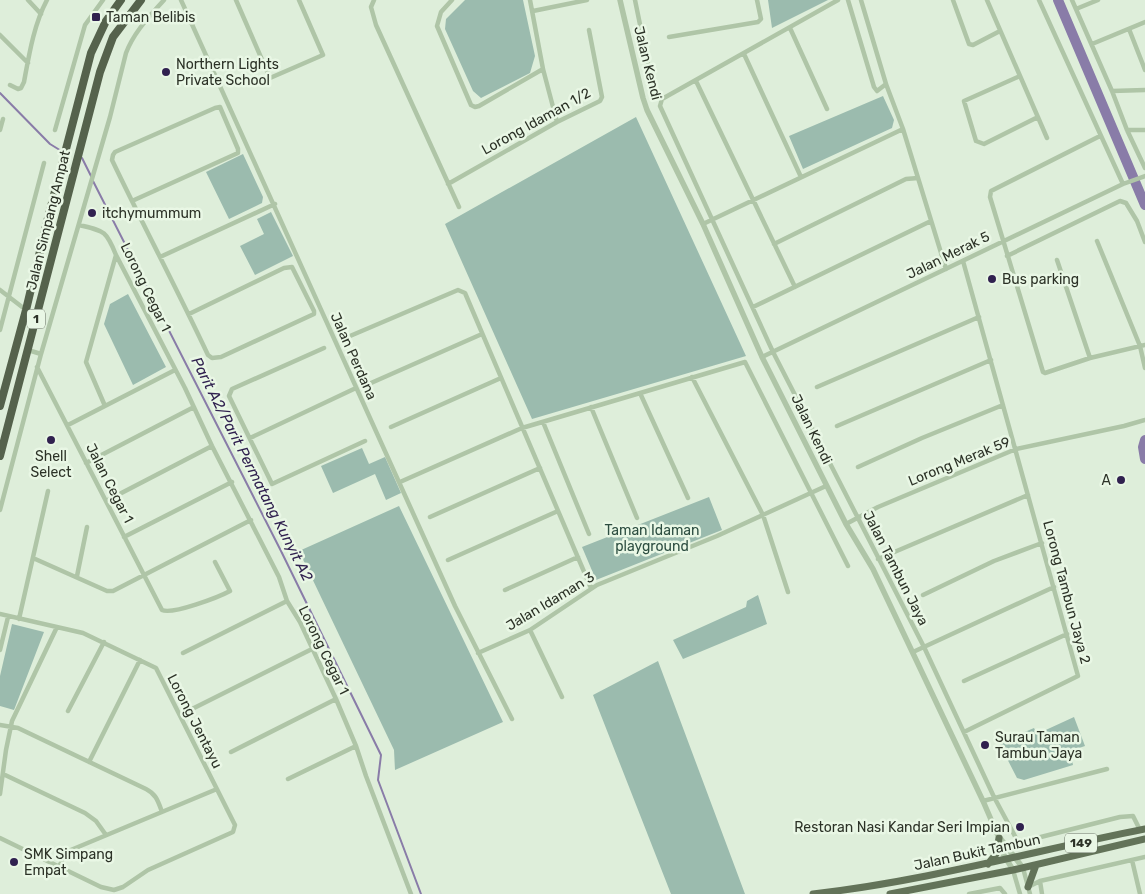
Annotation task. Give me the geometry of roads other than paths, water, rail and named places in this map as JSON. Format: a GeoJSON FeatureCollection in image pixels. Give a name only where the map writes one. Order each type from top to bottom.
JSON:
{"type":"FeatureCollection","features":[{"type":"Feature","properties":{"kind":"highway","name":"Jalan Simpang Ampat"},"geometry":{"type":"LineString","coordinates":[[0,406],[91,53],[106,21],[121,0]]}},
{"type":"Feature","properties":{"kind":"highway","name":"Jalan Simpang Ampat"},"geometry":{"type":"LineString","coordinates":[[0,456],[100,72],[113,37],[141,0]]}},
{"type":"Feature","properties":{"kind":"main road","name":"Jalan Bukit Tambun"},"geometry":{"type":"LineString","coordinates":[[813,894],[884,884],[988,864],[1142,830]]}},
{"type":"Feature","properties":{"kind":"main road"},"geometry":{"type":"LineString","coordinates":[[988,864],[996,854],[999,838]]}},
{"type":"Feature","properties":{"kind":"main road","name":"Jalan Bukit Tambun"},"geometry":{"type":"LineString","coordinates":[[890,894],[1023,868],[1145,839]]}},
{"type":"Feature","properties":{"kind":"main road"},"geometry":{"type":"LineString","coordinates":[[1029,891],[1036,865]]}},
{"type":"Feature","properties":{"kind":"street"},"geometry":{"type":"LineString","coordinates":[[28,0],[41,14]]}},
{"type":"Feature","properties":{"kind":"street"},"geometry":{"type":"LineString","coordinates":[[10,85],[18,89],[21,88],[24,82],[41,14],[47,0]]}},
{"type":"Feature","properties":{"kind":"street"},"geometry":{"type":"LineString","coordinates":[[55,130],[85,25],[102,0]]}},
{"type":"Feature","properties":{"kind":"street"},"geometry":{"type":"LineString","coordinates":[[0,510],[41,354],[91,186],[129,44],[140,27],[164,0]]}},
{"type":"Feature","properties":{"kind":"street","name":"Jalan Perdana"},"geometry":{"type":"LineString","coordinates":[[181,0],[275,204],[455,606],[512,719]]}},
{"type":"Feature","properties":{"kind":"street"},"geometry":{"type":"LineString","coordinates":[[236,0],[270,78],[323,55],[299,0]]}},
{"type":"Feature","properties":{"kind":"street"},"geometry":{"type":"LineString","coordinates":[[374,0],[371,7],[376,25],[459,208]]}},
{"type":"Feature","properties":{"kind":"street"},"geometry":{"type":"LineString","coordinates":[[452,0],[440,12],[437,26],[471,105],[479,106],[543,69]]}},
{"type":"Feature","properties":{"kind":"street"},"geometry":{"type":"LineString","coordinates":[[530,0],[543,69],[557,122]]}},
{"type":"Feature","properties":{"kind":"street"},"geometry":{"type":"LineString","coordinates":[[532,11],[588,0]]}},
{"type":"Feature","properties":{"kind":"street","name":"Jalan Kendi"},"geometry":{"type":"LineString","coordinates":[[620,0],[647,110],[703,224],[762,357],[826,486],[873,569],[913,652],[984,801],[999,838],[1002,852],[1013,870]]}},
{"type":"Feature","properties":{"kind":"street","name":"Jalan Kendi"},"geometry":{"type":"LineString","coordinates":[[635,0],[654,93]]}},
{"type":"Feature","properties":{"kind":"street"},"geometry":{"type":"LineString","coordinates":[[669,37],[758,22],[761,19],[757,0]]}},
{"type":"Feature","properties":{"kind":"street"},"geometry":{"type":"LineString","coordinates":[[795,287],[696,81],[838,0]]}},
{"type":"Feature","properties":{"kind":"street"},"geometry":{"type":"LineString","coordinates":[[848,0],[874,87],[877,91],[886,84]]}},
{"type":"Feature","properties":{"kind":"street"},"geometry":{"type":"LineString","coordinates":[[861,0],[946,269]]}},
{"type":"Feature","properties":{"kind":"street"},"geometry":{"type":"LineString","coordinates":[[953,0],[969,44],[973,45],[1000,31]]}},
{"type":"Feature","properties":{"kind":"street"},"geometry":{"type":"LineString","coordinates":[[987,0],[1047,138]]}},
{"type":"Feature","properties":{"kind":"street"},"geometry":{"type":"LineString","coordinates":[[1039,0],[1100,136],[1125,183]]}},
{"type":"Feature","properties":{"kind":"street"},"geometry":{"type":"LineString","coordinates":[[1072,0],[1145,168]]}},
{"type":"Feature","properties":{"kind":"street"},"geometry":{"type":"LineString","coordinates":[[1076,9],[1098,0]]}},
{"type":"Feature","properties":{"kind":"street"},"geometry":{"type":"LineString","coordinates":[[1092,44],[1145,22]]}},
{"type":"Feature","properties":{"kind":"street"},"geometry":{"type":"LineString","coordinates":[[790,28],[827,109]]}},
{"type":"Feature","properties":{"kind":"street"},"geometry":{"type":"LineString","coordinates":[[1129,29],[1145,70]]}},
{"type":"Feature","properties":{"kind":"street","name":"Lorong Idaman 1/2"},"geometry":{"type":"LineString","coordinates":[[448,184],[557,122],[600,101],[602,97],[589,30]]}},
{"type":"Feature","properties":{"kind":"street"},"geometry":{"type":"LineString","coordinates":[[0,35],[28,63]]}},
{"type":"Feature","properties":{"kind":"street"},"geometry":{"type":"LineString","coordinates":[[744,54],[801,177]]}},
{"type":"Feature","properties":{"kind":"street"},"geometry":{"type":"LineString","coordinates":[[1020,76],[964,101],[976,141],[984,144],[1038,117]]}},
{"type":"Feature","properties":{"kind":"street","name":"Jalan Kendi"},"geometry":{"type":"LineString","coordinates":[[696,81],[662,99],[660,106],[773,352]]}},
{"type":"Feature","properties":{"kind":"street"},"geometry":{"type":"LineString","coordinates":[[1112,90],[1145,90]]}},
{"type":"Feature","properties":{"kind":"street"},"geometry":{"type":"LineString","coordinates":[[132,201],[239,151],[220,107],[115,152],[112,160],[132,201],[189,314],[208,355],[212,358],[221,357],[312,316],[314,311],[292,267],[284,268],[189,314]]}},
{"type":"Feature","properties":{"kind":"street"},"geometry":{"type":"LineString","coordinates":[[0,130],[3,120]]}},
{"type":"Feature","properties":{"kind":"street"},"geometry":{"type":"LineString","coordinates":[[703,224],[903,129]]}},
{"type":"Feature","properties":{"kind":"street"},"geometry":{"type":"LineString","coordinates":[[1127,130],[1145,130]]}},
{"type":"Feature","properties":{"kind":"street"},"geometry":{"type":"LineString","coordinates":[[1100,136],[991,190],[990,197],[1042,371],[1045,373],[1090,358],[1142,345]]}},
{"type":"Feature","properties":{"kind":"street"},"geometry":{"type":"LineString","coordinates":[[0,330],[44,163]]}},
{"type":"Feature","properties":{"kind":"street","name":"Jalan Merak 5"},"geometry":{"type":"LineString","coordinates":[[762,357],[1004,240],[1125,183],[1143,177]]}},
{"type":"Feature","properties":{"kind":"street"},"geometry":{"type":"LineString","coordinates":[[774,244],[906,179],[918,178]]}},
{"type":"Feature","properties":{"kind":"street"},"geometry":{"type":"LineString","coordinates":[[1007,256],[1123,201],[1137,222],[1145,242]]}},
{"type":"Feature","properties":{"kind":"street"},"geometry":{"type":"LineString","coordinates":[[160,257],[275,204]]}},
{"type":"Feature","properties":{"kind":"street"},"geometry":{"type":"LineString","coordinates":[[753,307],[931,221]]}},
{"type":"Feature","properties":{"kind":"street","name":"Lorong Cegar 1"},"geometry":{"type":"LineString","coordinates":[[79,225],[102,231],[110,239],[116,255],[251,520],[279,577],[287,601],[336,699],[356,746],[411,894]]}},
{"type":"Feature","properties":{"kind":"street"},"geometry":{"type":"LineString","coordinates":[[1097,241],[1142,345],[1145,368]]}},
{"type":"Feature","properties":{"kind":"street"},"geometry":{"type":"LineString","coordinates":[[106,406],[86,362],[116,255]]}},
{"type":"Feature","properties":{"kind":"street"},"geometry":{"type":"LineString","coordinates":[[1057,260],[1090,358]]}},
{"type":"Feature","properties":{"kind":"street","name":"Lorong Tambun Jaya 2"},"geometry":{"type":"LineString","coordinates":[[963,261],[1078,672],[1078,676],[1075,679],[964,732]]}},
{"type":"Feature","properties":{"kind":"street"},"geometry":{"type":"LineString","coordinates":[[0,290],[26,310]]}},
{"type":"Feature","properties":{"kind":"street"},"geometry":{"type":"LineString","coordinates":[[350,336],[458,290],[465,293],[592,588]]}},
{"type":"Feature","properties":{"kind":"street"},"geometry":{"type":"LineString","coordinates":[[817,387],[979,317]]}},
{"type":"Feature","properties":{"kind":"street"},"geometry":{"type":"LineString","coordinates":[[371,384],[482,334]]}},
{"type":"Feature","properties":{"kind":"street"},"geometry":{"type":"LineString","coordinates":[[324,348],[232,389],[229,396],[272,484],[365,441]]}},
{"type":"Feature","properties":{"kind":"street"},"geometry":{"type":"LineString","coordinates":[[28,350],[41,354]]}},
{"type":"Feature","properties":{"kind":"street","name":"Jalan Tambun Jaya"},"geometry":{"type":"LineString","coordinates":[[773,352],[924,647],[994,797],[1017,840],[1021,841],[1120,817],[1133,816],[1142,830]]}},
{"type":"Feature","properties":{"kind":"street"},"geometry":{"type":"LineString","coordinates":[[837,426],[991,360]]}},
{"type":"Feature","properties":{"kind":"street"},"geometry":{"type":"LineString","coordinates":[[400,482],[522,428],[745,362],[848,566]]}},
{"type":"Feature","properties":{"kind":"street","name":"Jalan Cegar 1"},"geometry":{"type":"LineString","coordinates":[[38,367],[162,610],[166,612],[187,607],[230,591],[215,562]]}},
{"type":"Feature","properties":{"kind":"street"},"geometry":{"type":"LineString","coordinates":[[68,426],[175,370]]}},
{"type":"Feature","properties":{"kind":"street"},"geometry":{"type":"LineString","coordinates":[[692,377],[763,515],[788,592]]}},
{"type":"Feature","properties":{"kind":"street"},"geometry":{"type":"LineString","coordinates":[[391,427],[501,378]]}},
{"type":"Feature","properties":{"kind":"street"},"geometry":{"type":"LineString","coordinates":[[250,438],[356,388]]}},
{"type":"Feature","properties":{"kind":"street"},"geometry":{"type":"LineString","coordinates":[[640,393],[688,498]]}},
{"type":"Feature","properties":{"kind":"street"},"geometry":{"type":"LineString","coordinates":[[858,467],[922,438],[1003,405]]}},
{"type":"Feature","properties":{"kind":"street"},"geometry":{"type":"LineString","coordinates":[[86,463],[194,407]]}},
{"type":"Feature","properties":{"kind":"street"},"geometry":{"type":"LineString","coordinates":[[591,407],[637,518]]}},
{"type":"Feature","properties":{"kind":"street","name":"Lorong Merak 59"},"geometry":{"type":"LineString","coordinates":[[846,524],[878,507],[1016,449],[1145,420]]}},
{"type":"Feature","properties":{"kind":"street"},"geometry":{"type":"LineString","coordinates":[[543,422],[589,534]]}},
{"type":"Feature","properties":{"kind":"street"},"geometry":{"type":"LineString","coordinates":[[106,501],[212,446]]}},
{"type":"Feature","properties":{"kind":"street"},"geometry":{"type":"LineString","coordinates":[[430,517],[540,468]]}},
{"type":"Feature","properties":{"kind":"street"},"geometry":{"type":"LineString","coordinates":[[124,537],[232,482]]}},
{"type":"Feature","properties":{"kind":"street","name":"Jalan Idaman 3"},"geometry":{"type":"LineString","coordinates":[[478,653],[530,630],[592,588],[826,486]]}},
{"type":"Feature","properties":{"kind":"street"},"geometry":{"type":"LineString","coordinates":[[19,619],[48,491]]}},
{"type":"Feature","properties":{"kind":"street"},"geometry":{"type":"LineString","coordinates":[[878,559],[1028,494]]}},
{"type":"Feature","properties":{"kind":"street"},"geometry":{"type":"LineString","coordinates":[[448,560],[558,511]]}},
{"type":"Feature","properties":{"kind":"street"},"geometry":{"type":"LineString","coordinates":[[32,558],[113,591],[251,520]]}},
{"type":"Feature","properties":{"kind":"street"},"geometry":{"type":"LineString","coordinates":[[76,576],[87,526]]}},
{"type":"Feature","properties":{"kind":"street"},"geometry":{"type":"LineString","coordinates":[[922,595],[994,561],[1042,543]]}},
{"type":"Feature","properties":{"kind":"street"},"geometry":{"type":"LineString","coordinates":[[506,590],[578,557]]}},
{"type":"Feature","properties":{"kind":"street"},"geometry":{"type":"LineString","coordinates":[[913,652],[1054,587]]}},
{"type":"Feature","properties":{"kind":"street"},"geometry":{"type":"LineString","coordinates":[[183,653],[287,601]]}},
{"type":"Feature","properties":{"kind":"street","name":"Lorong Jentayu"},"geometry":{"type":"LineString","coordinates":[[0,614],[83,632],[156,668],[235,825],[233,832],[148,870],[123,888],[109,890],[59,867]]}},
{"type":"Feature","properties":{"kind":"street"},"geometry":{"type":"LineString","coordinates":[[0,650],[8,617]]}},
{"type":"Feature","properties":{"kind":"street"},"geometry":{"type":"LineString","coordinates":[[0,794],[10,727],[57,627]]}},
{"type":"Feature","properties":{"kind":"street"},"geometry":{"type":"LineString","coordinates":[[530,630],[562,697]]}},
{"type":"Feature","properties":{"kind":"street"},"geometry":{"type":"LineString","coordinates":[[964,680],[1067,634]]}},
{"type":"Feature","properties":{"kind":"street"},"geometry":{"type":"LineString","coordinates":[[68,711],[104,642]]}},
{"type":"Feature","properties":{"kind":"street"},"geometry":{"type":"LineString","coordinates":[[180,715],[312,649]]}},
{"type":"Feature","properties":{"kind":"street"},"geometry":{"type":"LineString","coordinates":[[89,762],[140,660]]}},
{"type":"Feature","properties":{"kind":"street"},"geometry":{"type":"LineString","coordinates":[[231,752],[336,699]]}},
{"type":"Feature","properties":{"kind":"street"},"geometry":{"type":"LineString","coordinates":[[0,725],[18,728],[153,793],[162,812]]}},
{"type":"Feature","properties":{"kind":"street"},"geometry":{"type":"LineString","coordinates":[[288,779],[356,746]]}},
{"type":"Feature","properties":{"kind":"street"},"geometry":{"type":"LineString","coordinates":[[984,801],[1107,769]]}},
{"type":"Feature","properties":{"kind":"street"},"geometry":{"type":"LineString","coordinates":[[3,774],[85,812],[96,821],[106,835]]}},
{"type":"Feature","properties":{"kind":"street"},"geometry":{"type":"LineString","coordinates":[[0,838],[59,867],[66,852],[217,789]]}},
{"type":"Feature","properties":{"kind":"street"},"geometry":{"type":"LineString","coordinates":[[999,838],[1023,868],[1029,891]]}},
{"type":"Feature","properties":{"kind":"street"},"geometry":{"type":"LineString","coordinates":[[1029,891],[1040,880],[1145,857]]}},
{"type":"Feature","properties":{"kind":"street"},"geometry":{"type":"LineString","coordinates":[[1132,860],[1140,894]]}},
{"type":"Feature","properties":{"kind":"street"},"geometry":{"type":"LineString","coordinates":[[1013,870],[1020,894]]}},
{"type":"Feature","properties":{"kind":"street"},"geometry":{"type":"LineString","coordinates":[[1040,880],[1042,894]]}},
{"type":"Feature","properties":{"kind":"street"},"geometry":{"type":"LineString","coordinates":[[969,894],[1000,888],[1005,894]]}},
{"type":"Feature","properties":{"kind":"waterway"},"geometry":{"type":"LineString","coordinates":[[1058,0],[1145,205]]}},
{"type":"Feature","properties":{"kind":"waterway","name":"Parit A2/Parit Permatang Kunyit A2"},"geometry":{"type":"LineString","coordinates":[[0,93],[50,144],[63,152]]}},
{"type":"Feature","properties":{"kind":"waterway","name":"Parit A2/Parit Permatang Kunyit A2"},"geometry":{"type":"LineString","coordinates":[[80,158],[82,158],[91,176]]}},
{"type":"Feature","properties":{"kind":"waterway","name":"Parit A2/Parit Permatang Kunyit A2"},"geometry":{"type":"LineString","coordinates":[[93,181],[281,551],[381,755],[378,780],[421,894]]}},
{"type":"Feature","properties":{"kind":"waterway"},"geometry":{"type":"LineString","coordinates":[[1145,440],[1143,447],[1145,459]]}},
{"type":"Feature","properties":{"kind":"place","name":"Taman Belibis"},"geometry":{"type":"Point","coordinates":[96,17]}},
{"type":"Feature","properties":{"kind":"place","name":"Northern Lights Private School"},"geometry":{"type":"Point","coordinates":[166,72]}},
{"type":"Feature","properties":{"kind":"place","name":"itchymummum"},"geometry":{"type":"Point","coordinates":[92,213]}},
{"type":"Feature","properties":{"kind":"place","name":"Bus parking"},"geometry":{"type":"Point","coordinates":[992,279]}},
{"type":"Feature","properties":{"kind":"place","name":"Shell Select"},"geometry":{"type":"Point","coordinates":[51,440]}},
{"type":"Feature","properties":{"kind":"place","name":"A"},"geometry":{"type":"Point","coordinates":[1121,480]}},
{"type":"Feature","properties":{"kind":"place","name":"Surau Taman Tambun Jaya"},"geometry":{"type":"Point","coordinates":[985,745]}},
{"type":"Feature","properties":{"kind":"place","name":"Restoran Nasi Kandar Seri Impian"},"geometry":{"type":"Point","coordinates":[1020,827]}},
{"type":"Feature","properties":{"kind":"place","name":"SMK Simpang Empat"},"geometry":{"type":"Point","coordinates":[14,862]}},
{"type":"Feature","properties":{"kind":"park label","name":"Taman Idaman playground"},"geometry":{"type":"Point","coordinates":[652,538]}}]}
